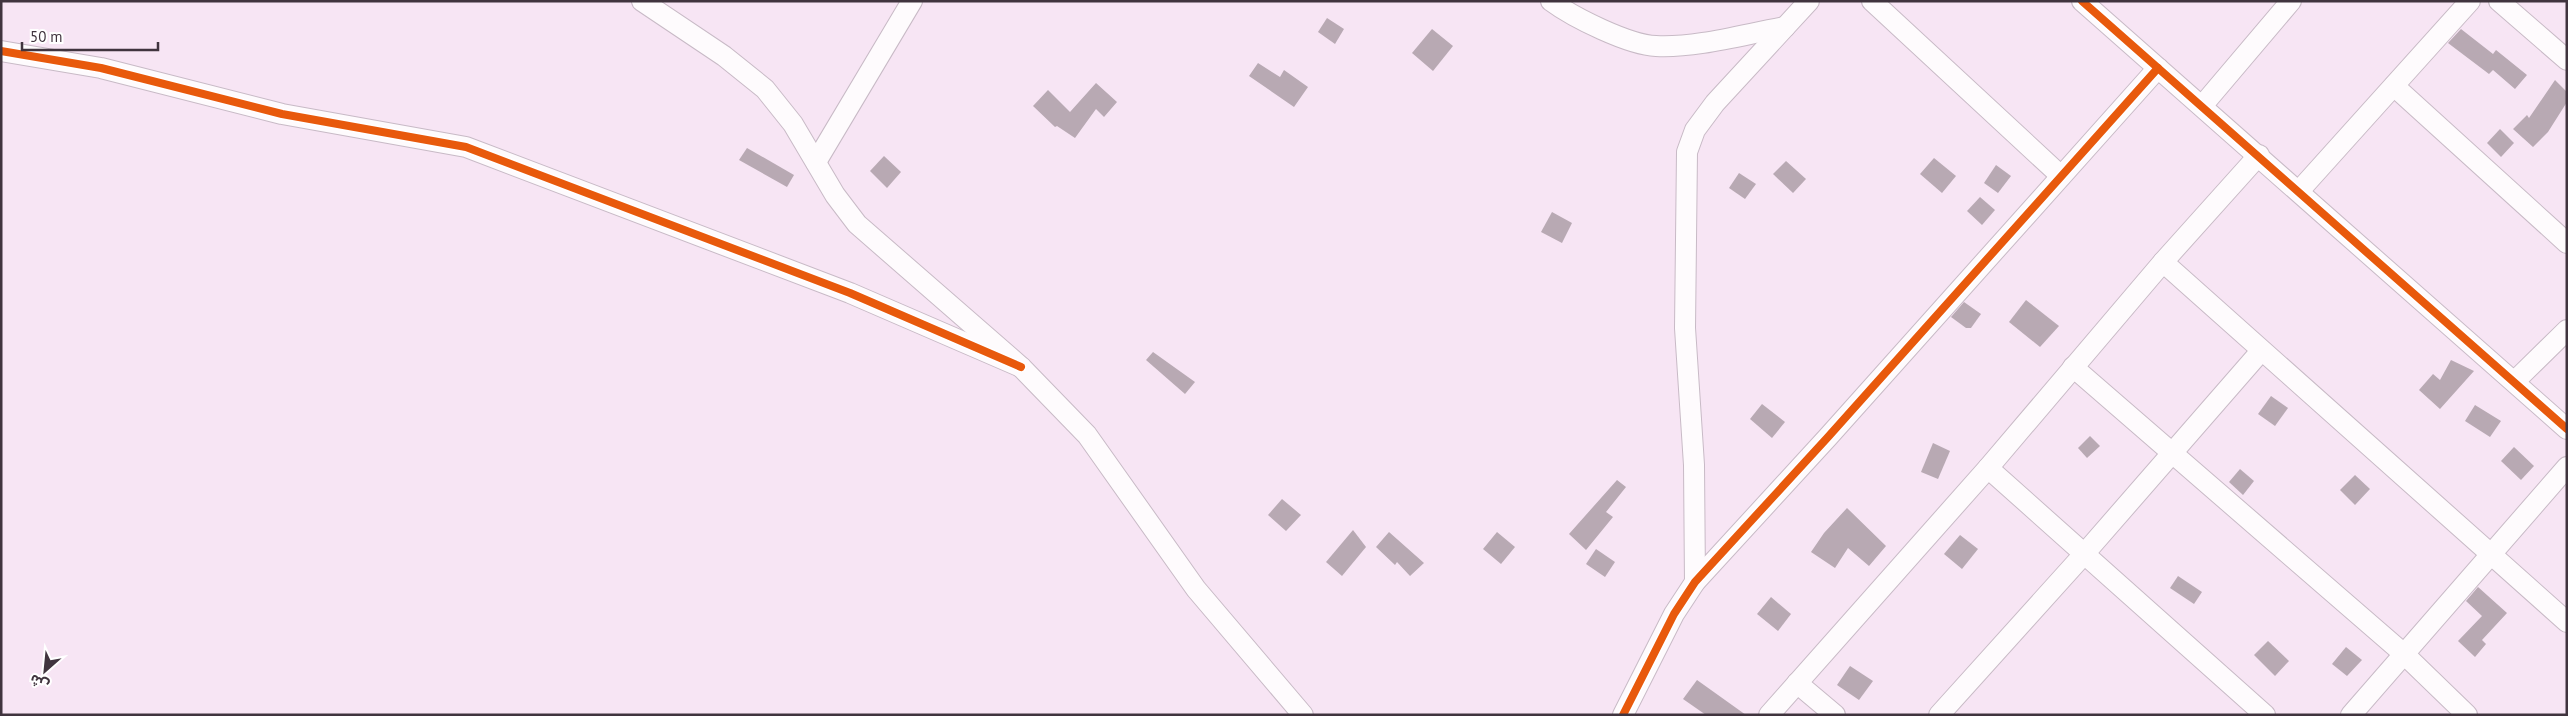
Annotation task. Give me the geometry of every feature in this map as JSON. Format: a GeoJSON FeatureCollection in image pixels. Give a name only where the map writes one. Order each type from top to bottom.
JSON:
{"type":"FeatureCollection","features":[{"type":"Feature","properties":{"kind":"street"},"geometry":{"type":"LineString","coordinates":[[642,1],[724,56],[765,89],[793,124],[835,195],[857,224],[1020,367],[1087,435],[1196,589],[1303,715]]}},
{"type":"Feature","properties":{"kind":"street"},"geometry":{"type":"LineString","coordinates":[[816,162],[912,1]]}},
{"type":"Feature","properties":{"kind":"street"},"geometry":{"type":"LineString","coordinates":[[1551,1],[1567,13],[1600,28],[1654,46],[1675,46],[1785,27]]}},
{"type":"Feature","properties":{"kind":"street"},"geometry":{"type":"LineString","coordinates":[[1695,582],[1694,464],[1685,328],[1687,152],[1695,130],[1715,103],[1810,1]]}},
{"type":"Feature","properties":{"kind":"street"},"geometry":{"type":"LineString","coordinates":[[1872,1],[2061,176]]}},
{"type":"Feature","properties":{"kind":"street"},"geometry":{"type":"LineString","coordinates":[[2082,1],[2515,381],[2567,429]]}},
{"type":"Feature","properties":{"kind":"street"},"geometry":{"type":"LineString","coordinates":[[2202,106],[2291,1]]}},
{"type":"Feature","properties":{"kind":"street"},"geometry":{"type":"LineString","coordinates":[[2299,191],[2470,1]]}},
{"type":"Feature","properties":{"kind":"street"},"geometry":{"type":"LineString","coordinates":[[2499,1],[2567,60]]}},
{"type":"Feature","properties":{"kind":"street"},"geometry":{"type":"LineString","coordinates":[[1,51],[101,68],[282,114],[466,147],[850,293],[1020,367]]}},
{"type":"Feature","properties":{"kind":"street"},"geometry":{"type":"LineString","coordinates":[[1623,715],[1674,614],[1695,582],[1828,437],[2158,68]]}},
{"type":"Feature","properties":{"kind":"street"},"geometry":{"type":"LineString","coordinates":[[2394,86],[2567,243]]}},
{"type":"Feature","properties":{"kind":"street"},"geometry":{"type":"LineString","coordinates":[[1769,715],[1988,468],[2163,262],[2259,156]]}},
{"type":"Feature","properties":{"kind":"street"},"geometry":{"type":"LineString","coordinates":[[2163,262],[2567,622]]}},
{"type":"Feature","properties":{"kind":"street"},"geometry":{"type":"LineString","coordinates":[[2515,381],[2567,330]]}},
{"type":"Feature","properties":{"kind":"street"},"geometry":{"type":"LineString","coordinates":[[1939,715],[2085,553],[2261,351]]}},
{"type":"Feature","properties":{"kind":"street"},"geometry":{"type":"LineString","coordinates":[[2073,367],[2404,654],[2467,715]]}},
{"type":"Feature","properties":{"kind":"street"},"geometry":{"type":"LineString","coordinates":[[2351,715],[2567,467]]}},
{"type":"Feature","properties":{"kind":"street"},"geometry":{"type":"LineString","coordinates":[[1988,468],[2265,715]]}},
{"type":"Feature","properties":{"kind":"street"},"geometry":{"type":"LineString","coordinates":[[1797,683],[1835,715]]}},
{"type":"Feature","properties":{"kind":"building"},"geometry":{"type":"Polygon","coordinates":[[[1327,18],[1344,29],[1335,44],[1318,32],[1327,18]]]}},
{"type":"Feature","properties":{"kind":"building"},"geometry":{"type":"Polygon","coordinates":[[[1432,29],[1453,46],[1433,71],[1412,53],[1432,29]]]}},
{"type":"Feature","properties":{"kind":"building"},"geometry":{"type":"Polygon","coordinates":[[[2461,29],[2493,54],[2496,50],[2527,75],[2515,89],[2493,70],[2489,74],[2448,43],[2461,29]]]}},
{"type":"Feature","properties":{"kind":"building"},"geometry":{"type":"Polygon","coordinates":[[[1258,63],[1280,77],[1284,70],[1308,87],[1294,107],[1249,76],[1258,63]]]}},
{"type":"Feature","properties":{"kind":"building"},"geometry":{"type":"Polygon","coordinates":[[[2555,80],[2567,92],[2567,102],[2548,132],[2533,147],[2513,129],[2527,115],[2529,118],[2555,80]]]}},
{"type":"Feature","properties":{"kind":"building"},"geometry":{"type":"Polygon","coordinates":[[[1096,83],[1117,102],[1104,117],[1096,109],[1075,138],[1057,126],[1055,127],[1033,106],[1048,90],[1070,112],[1096,83]]]}},
{"type":"Feature","properties":{"kind":"building"},"geometry":{"type":"Polygon","coordinates":[[[2500,129],[2514,143],[2501,157],[2487,143],[2500,129]]]}},
{"type":"Feature","properties":{"kind":"building"},"geometry":{"type":"Polygon","coordinates":[[[747,148],[794,175],[787,187],[739,160],[747,148]]]}},
{"type":"Feature","properties":{"kind":"building"},"geometry":{"type":"Polygon","coordinates":[[[884,156],[901,172],[887,188],[870,171],[884,156]]]}},
{"type":"Feature","properties":{"kind":"building"},"geometry":{"type":"Polygon","coordinates":[[[1934,158],[1956,176],[1942,193],[1920,174],[1934,158]]]}},
{"type":"Feature","properties":{"kind":"building"},"geometry":{"type":"Polygon","coordinates":[[[1786,161],[1806,179],[1793,193],[1773,174],[1786,161]]]}},
{"type":"Feature","properties":{"kind":"building"},"geometry":{"type":"Polygon","coordinates":[[[1996,165],[2011,176],[1998,193],[1984,183],[1996,165]]]}},
{"type":"Feature","properties":{"kind":"building"},"geometry":{"type":"Polygon","coordinates":[[[1739,173],[1756,184],[1745,199],[1729,188],[1739,173]]]}},
{"type":"Feature","properties":{"kind":"building"},"geometry":{"type":"Polygon","coordinates":[[[1980,197],[1995,210],[1982,225],[1967,211],[1980,197]]]}},
{"type":"Feature","properties":{"kind":"building"},"geometry":{"type":"Polygon","coordinates":[[[1552,212],[1572,223],[1562,243],[1541,232],[1552,212]]]}},
{"type":"Feature","properties":{"kind":"building"},"geometry":{"type":"Polygon","coordinates":[[[2026,300],[2059,326],[2040,347],[2009,322],[2026,300]]]}},
{"type":"Feature","properties":{"kind":"building"},"geometry":{"type":"Polygon","coordinates":[[[1964,302],[1981,314],[1971,328],[1966,328],[1951,317],[1964,302]]]}},
{"type":"Feature","properties":{"kind":"building"},"geometry":{"type":"Polygon","coordinates":[[[1153,352],[1195,382],[1185,394],[1146,360],[1153,352]]]}},
{"type":"Feature","properties":{"kind":"building"},"geometry":{"type":"Polygon","coordinates":[[[2451,360],[2474,371],[2440,409],[2419,390],[2433,374],[2440,380],[2451,360]]]}},
{"type":"Feature","properties":{"kind":"building"},"geometry":{"type":"Polygon","coordinates":[[[2271,396],[2288,408],[2275,426],[2258,414],[2271,396]]]}},
{"type":"Feature","properties":{"kind":"building"},"geometry":{"type":"Polygon","coordinates":[[[1762,404],[1785,422],[1772,438],[1750,419],[1762,404]]]}},
{"type":"Feature","properties":{"kind":"building"},"geometry":{"type":"Polygon","coordinates":[[[2475,405],[2501,421],[2490,437],[2465,421],[2475,405]]]}},
{"type":"Feature","properties":{"kind":"building"},"geometry":{"type":"Polygon","coordinates":[[[2090,436],[2100,446],[2087,458],[2078,448],[2090,436]]]}},
{"type":"Feature","properties":{"kind":"building"},"geometry":{"type":"Polygon","coordinates":[[[1933,443],[1950,451],[1938,479],[1921,472],[1933,443]]]}},
{"type":"Feature","properties":{"kind":"building"},"geometry":{"type":"Polygon","coordinates":[[[2514,447],[2534,466],[2521,480],[2501,461],[2514,447]]]}},
{"type":"Feature","properties":{"kind":"building"},"geometry":{"type":"Polygon","coordinates":[[[2240,469],[2254,481],[2243,495],[2229,482],[2240,469]]]}},
{"type":"Feature","properties":{"kind":"building"},"geometry":{"type":"Polygon","coordinates":[[[2355,475],[2370,489],[2355,505],[2340,490],[2355,475]]]}},
{"type":"Feature","properties":{"kind":"building"},"geometry":{"type":"Polygon","coordinates":[[[1617,480],[1626,487],[1606,512],[1613,517],[1586,550],[1569,534],[1617,480]]]}},
{"type":"Feature","properties":{"kind":"building"},"geometry":{"type":"Polygon","coordinates":[[[1282,499],[1301,515],[1286,531],[1268,515],[1282,499]]]}},
{"type":"Feature","properties":{"kind":"building"},"geometry":{"type":"Polygon","coordinates":[[[1847,508],[1886,546],[1869,566],[1848,548],[1835,568],[1811,552],[1824,533],[1847,508]]]}},
{"type":"Feature","properties":{"kind":"building"},"geometry":{"type":"Polygon","coordinates":[[[1353,530],[1366,547],[1342,576],[1326,562],[1353,530]]]}},
{"type":"Feature","properties":{"kind":"building"},"geometry":{"type":"Polygon","coordinates":[[[1389,532],[1424,563],[1410,576],[1397,562],[1395,565],[1376,547],[1389,532]]]}},
{"type":"Feature","properties":{"kind":"building"},"geometry":{"type":"Polygon","coordinates":[[[1497,532],[1515,547],[1501,564],[1483,549],[1497,532]]]}},
{"type":"Feature","properties":{"kind":"building"},"geometry":{"type":"Polygon","coordinates":[[[1960,535],[1978,549],[1962,569],[1944,554],[1960,535]]]}},
{"type":"Feature","properties":{"kind":"building"},"geometry":{"type":"Polygon","coordinates":[[[1596,549],[1615,562],[1605,577],[1586,564],[1596,549]]]}},
{"type":"Feature","properties":{"kind":"building"},"geometry":{"type":"Polygon","coordinates":[[[2178,576],[2202,592],[2194,604],[2170,588],[2178,576]]]}},
{"type":"Feature","properties":{"kind":"building"},"geometry":{"type":"Polygon","coordinates":[[[2478,587],[2507,613],[2482,640],[2486,644],[2475,657],[2458,641],[2482,616],[2466,601],[2478,587]]]}},
{"type":"Feature","properties":{"kind":"building"},"geometry":{"type":"Polygon","coordinates":[[[1771,597],[1791,614],[1778,631],[1757,614],[1771,597]]]}},
{"type":"Feature","properties":{"kind":"building"},"geometry":{"type":"Polygon","coordinates":[[[2268,641],[2289,661],[2275,676],[2254,655],[2268,641]]]}},
{"type":"Feature","properties":{"kind":"building"},"geometry":{"type":"Polygon","coordinates":[[[2346,647],[2362,660],[2347,676],[2332,664],[2346,647]]]}},
{"type":"Feature","properties":{"kind":"building"},"geometry":{"type":"Polygon","coordinates":[[[1850,666],[1873,681],[1859,700],[1837,685],[1850,666]]]}},
{"type":"Feature","properties":{"kind":"building"},"geometry":{"type":"Polygon","coordinates":[[[1697,680],[1746,715],[1706,715],[1683,699],[1697,680]]]}},
{"type":"Feature","properties":{"kind":"cycle path"},"geometry":{"type":"LineString","coordinates":[[2082,1],[2567,429]]}},
{"type":"Feature","properties":{"kind":"cycle path"},"geometry":{"type":"LineString","coordinates":[[1,51],[101,68],[282,114],[466,147],[850,293],[1021,367]]}},
{"type":"Feature","properties":{"kind":"cycle path"},"geometry":{"type":"LineString","coordinates":[[1623,715],[1674,614],[1695,582],[1828,437],[2158,68]]}}]}
